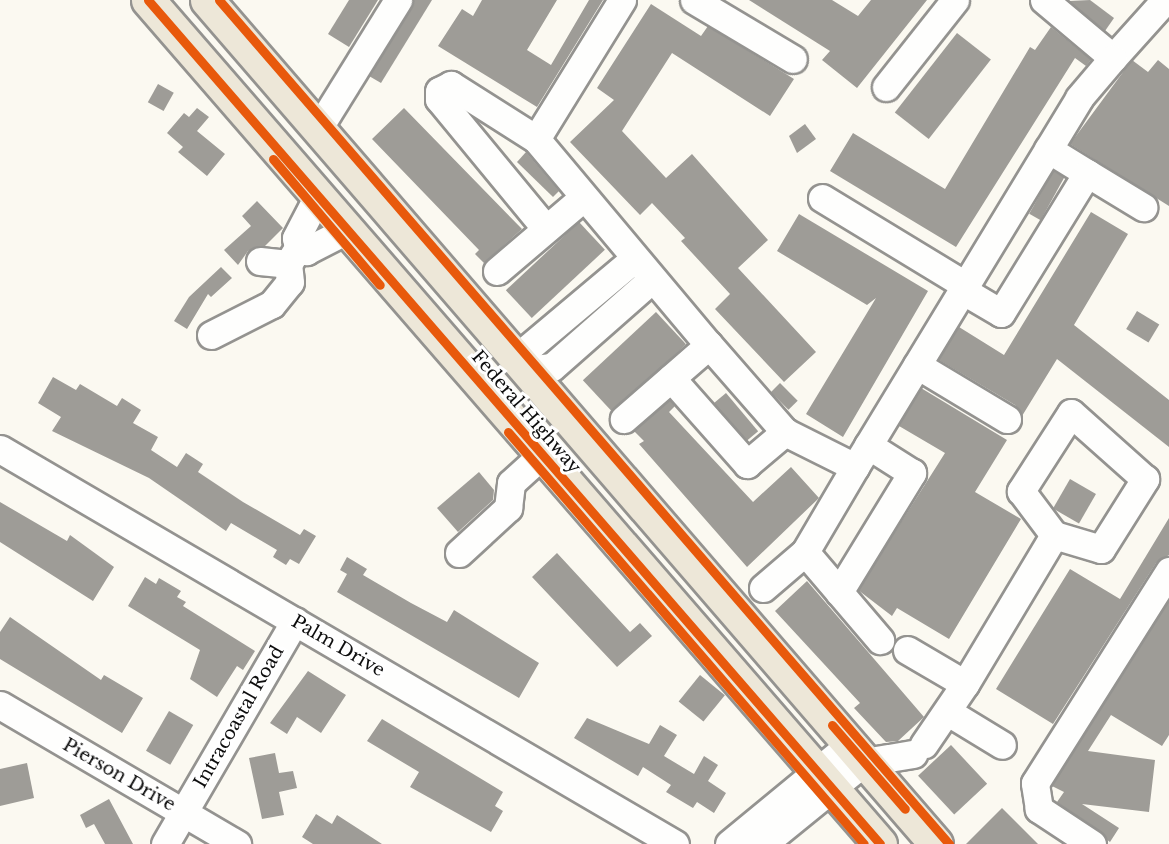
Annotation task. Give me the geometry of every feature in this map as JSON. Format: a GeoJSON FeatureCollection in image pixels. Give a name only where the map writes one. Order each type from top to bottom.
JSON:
{"type":"FeatureCollection","features":[{"type":"Feature","properties":{"kind":"main road","name":"Federal Highway"},"geometry":{"type":"LineString","coordinates":[[207,0],[936,844]]}},
{"type":"Feature","properties":{"kind":"main road"},"geometry":{"type":"LineString","coordinates":[[152,5],[173,4],[191,8],[281,109],[322,133]]}},
{"type":"Feature","properties":{"kind":"main road","name":"Federal Highway"},"geometry":{"type":"LineString","coordinates":[[152,5],[880,844]]}},
{"type":"Feature","properties":{"kind":"main road"},"geometry":{"type":"LineString","coordinates":[[295,170],[331,190],[474,354],[503,371],[521,364]]}},
{"type":"Feature","properties":{"kind":"street"},"geometry":{"type":"LineString","coordinates":[[322,133],[398,0]]}},
{"type":"Feature","properties":{"kind":"street"},"geometry":{"type":"LineString","coordinates":[[536,139],[622,0]]}},
{"type":"Feature","properties":{"kind":"street"},"geometry":{"type":"LineString","coordinates":[[694,0],[793,59]]}},
{"type":"Feature","properties":{"kind":"street"},"geometry":{"type":"LineString","coordinates":[[886,87],[955,0]]}},
{"type":"Feature","properties":{"kind":"street"},"geometry":{"type":"LineString","coordinates":[[1044,0],[1113,58]]}},
{"type":"Feature","properties":{"kind":"street"},"geometry":{"type":"LineString","coordinates":[[763,588],[805,552],[1079,98],[1165,0]]}},
{"type":"Feature","properties":{"kind":"street"},"geometry":{"type":"LineString","coordinates":[[546,229],[439,99],[439,91],[451,85],[536,139],[652,279],[785,432],[912,473],[839,592]]}},
{"type":"Feature","properties":{"kind":"street"},"geometry":{"type":"LineString","coordinates":[[1048,149],[1143,207]]}},
{"type":"Feature","properties":{"kind":"street"},"geometry":{"type":"LineString","coordinates":[[822,198],[1001,313],[1087,173]]}},
{"type":"Feature","properties":{"kind":"street"},"geometry":{"type":"LineString","coordinates":[[211,335],[272,304],[290,282],[296,238],[318,196]]}},
{"type":"Feature","properties":{"kind":"street"},"geometry":{"type":"LineString","coordinates":[[497,271],[584,197]]}},
{"type":"Feature","properties":{"kind":"street"},"geometry":{"type":"LineString","coordinates":[[260,261],[293,256],[347,230]]}},
{"type":"Feature","properties":{"kind":"street"},"geometry":{"type":"LineString","coordinates":[[521,364],[635,258]]}},
{"type":"Feature","properties":{"kind":"street"},"geometry":{"type":"LineString","coordinates":[[521,364],[552,367],[652,279]]}},
{"type":"Feature","properties":{"kind":"street"},"geometry":{"type":"LineString","coordinates":[[624,419],[709,345]]}},
{"type":"Feature","properties":{"kind":"street"},"geometry":{"type":"LineString","coordinates":[[917,365],[1007,419]]}},
{"type":"Feature","properties":{"kind":"street"},"geometry":{"type":"LineString","coordinates":[[671,378],[747,464],[785,432]]}},
{"type":"Feature","properties":{"kind":"street"},"geometry":{"type":"LineString","coordinates":[[1071,413],[1145,479],[1101,549],[1054,535],[1021,491],[1071,413]]}},
{"type":"Feature","properties":{"kind":"street","name":"Palm Drive"},"geometry":{"type":"LineString","coordinates":[[0,449],[675,844]]}},
{"type":"Feature","properties":{"kind":"street"},"geometry":{"type":"LineString","coordinates":[[459,553],[508,508],[512,483],[542,455]]}},
{"type":"Feature","properties":{"kind":"street"},"geometry":{"type":"LineString","coordinates":[[893,795],[918,749],[948,712],[1054,535]]}},
{"type":"Feature","properties":{"kind":"street"},"geometry":{"type":"LineString","coordinates":[[805,552],[880,640]]}},
{"type":"Feature","properties":{"kind":"street"},"geometry":{"type":"LineString","coordinates":[[1092,844],[1039,809],[1035,783],[1169,571]]}},
{"type":"Feature","properties":{"kind":"street","name":"Intracoastal Road"},"geometry":{"type":"LineString","coordinates":[[165,844],[295,621]]}},
{"type":"Feature","properties":{"kind":"street"},"geometry":{"type":"LineString","coordinates":[[908,650],[965,684]]}},
{"type":"Feature","properties":{"kind":"street","name":"Pierson Drive"},"geometry":{"type":"LineString","coordinates":[[0,705],[237,844]]}},
{"type":"Feature","properties":{"kind":"street"},"geometry":{"type":"LineString","coordinates":[[948,712],[1002,745]]}},
{"type":"Feature","properties":{"kind":"street"},"geometry":{"type":"LineString","coordinates":[[729,844],[824,779],[857,753],[918,749]]}},
{"type":"Feature","properties":{"kind":"street"},"geometry":{"type":"LineString","coordinates":[[763,844],[824,779]]}},
{"type":"Feature","properties":{"kind":"building"},"geometry":{"type":"Polygon","coordinates":[[[349,0],[378,0],[349,47],[328,34],[349,0]]]}},
{"type":"Feature","properties":{"kind":"building"},"geometry":{"type":"Polygon","coordinates":[[[414,0],[432,0],[381,83],[369,76],[414,0]]]}},
{"type":"Feature","properties":{"kind":"building"},"geometry":{"type":"Polygon","coordinates":[[[482,0],[557,0],[527,50],[551,65],[589,0],[603,0],[537,107],[438,46],[462,9],[473,16],[482,0]]]}},
{"type":"Feature","properties":{"kind":"building"},"geometry":{"type":"Polygon","coordinates":[[[749,0],[832,0],[858,16],[871,0],[927,0],[857,88],[822,60],[830,51],[749,0]]]}},
{"type":"Feature","properties":{"kind":"building"},"geometry":{"type":"Polygon","coordinates":[[[1090,0],[1114,18],[1105,31],[1069,1],[1090,0]]]}},
{"type":"Feature","properties":{"kind":"building"},"geometry":{"type":"Polygon","coordinates":[[[651,4],[701,36],[708,26],[794,79],[770,116],[672,53],[622,131],[666,178],[692,154],[768,240],[738,268],[816,352],[784,382],[715,309],[730,294],[681,241],[685,238],[652,203],[640,215],[570,142],[614,100],[597,88],[651,4]]]}},
{"type":"Feature","properties":{"kind":"building"},"geometry":{"type":"Polygon","coordinates":[[[1051,27],[1091,60],[1086,66],[1075,58],[956,247],[830,171],[853,133],[945,189],[1030,47],[1035,50],[1051,27]]]}},
{"type":"Feature","properties":{"kind":"building"},"geometry":{"type":"Polygon","coordinates":[[[957,33],[991,59],[929,139],[895,113],[957,33]]]}},
{"type":"Feature","properties":{"kind":"building"},"geometry":{"type":"Polygon","coordinates":[[[1132,60],[1148,72],[1158,60],[1169,69],[1169,206],[1070,144],[1132,60]]]}},
{"type":"Feature","properties":{"kind":"building"},"geometry":{"type":"Polygon","coordinates":[[[158,84],[174,93],[164,111],[148,102],[158,84]]]}},
{"type":"Feature","properties":{"kind":"building"},"geometry":{"type":"Polygon","coordinates":[[[197,108],[209,117],[197,131],[225,154],[207,176],[178,152],[183,147],[167,133],[184,113],[189,117],[197,108]]]}},
{"type":"Feature","properties":{"kind":"building"},"geometry":{"type":"Polygon","coordinates":[[[404,108],[522,229],[484,263],[475,254],[479,250],[372,139],[404,108]]]}},
{"type":"Feature","properties":{"kind":"building"},"geometry":{"type":"Polygon","coordinates":[[[805,124],[816,139],[797,153],[789,136],[805,124]]]}},
{"type":"Feature","properties":{"kind":"building"},"geometry":{"type":"Polygon","coordinates":[[[526,152],[559,191],[553,197],[517,162],[526,152]]]}},
{"type":"Feature","properties":{"kind":"building"},"geometry":{"type":"Polygon","coordinates":[[[1053,171],[1064,177],[1041,220],[1029,214],[1053,171]]]}},
{"type":"Feature","properties":{"kind":"building"},"geometry":{"type":"Polygon","coordinates":[[[257,201],[283,228],[265,246],[248,251],[238,265],[224,250],[251,226],[242,216],[257,201]]]}},
{"type":"Feature","properties":{"kind":"building"},"geometry":{"type":"Polygon","coordinates":[[[1091,212],[1128,234],[1074,325],[1169,400],[1169,447],[1057,359],[1022,416],[1015,405],[939,360],[959,327],[1004,355],[1091,212]]]}},
{"type":"Feature","properties":{"kind":"building"},"geometry":{"type":"Polygon","coordinates":[[[799,214],[928,291],[843,437],[806,414],[876,298],[867,305],[777,251],[799,214]]]}},
{"type":"Feature","properties":{"kind":"building"},"geometry":{"type":"Polygon","coordinates":[[[579,222],[605,250],[532,318],[506,290],[579,222]]]}},
{"type":"Feature","properties":{"kind":"building"},"geometry":{"type":"Polygon","coordinates":[[[221,267],[232,278],[211,297],[208,294],[187,329],[174,321],[189,297],[221,267]]]}},
{"type":"Feature","properties":{"kind":"building"},"geometry":{"type":"Polygon","coordinates":[[[1137,311],[1159,324],[1148,342],[1126,329],[1137,311]]]}},
{"type":"Feature","properties":{"kind":"building"},"geometry":{"type":"Polygon","coordinates":[[[656,312],[686,344],[613,412],[583,380],[656,312]]]}},
{"type":"Feature","properties":{"kind":"building"},"geometry":{"type":"Polygon","coordinates":[[[53,377],[76,390],[80,384],[117,406],[122,398],[141,410],[133,423],[158,437],[151,450],[177,467],[186,453],[203,464],[198,472],[243,502],[300,535],[304,529],[316,536],[299,564],[290,559],[286,565],[273,557],[277,550],[231,523],[226,531],[149,478],[52,431],[61,417],[38,403],[53,377]]]}},
{"type":"Feature","properties":{"kind":"building"},"geometry":{"type":"Polygon","coordinates":[[[780,383],[798,401],[788,410],[771,392],[780,383]]]}},
{"type":"Feature","properties":{"kind":"building"},"geometry":{"type":"Polygon","coordinates":[[[921,388],[1007,440],[975,492],[1021,519],[949,639],[897,608],[892,616],[858,590],[945,453],[899,426],[921,388]]]}},
{"type":"Feature","properties":{"kind":"building"},"geometry":{"type":"Polygon","coordinates":[[[726,393],[758,431],[746,442],[714,403],[726,393]]]}},
{"type":"Feature","properties":{"kind":"building"},"geometry":{"type":"Polygon","coordinates":[[[670,400],[675,406],[669,412],[753,502],[791,467],[819,498],[747,567],[639,444],[644,441],[634,431],[670,400]]]}},
{"type":"Feature","properties":{"kind":"building"},"geometry":{"type":"Polygon","coordinates":[[[479,472],[494,490],[493,500],[458,532],[437,508],[479,472]]]}},
{"type":"Feature","properties":{"kind":"building"},"geometry":{"type":"Polygon","coordinates":[[[1070,479],[1096,494],[1079,523],[1053,508],[1070,479]]]}},
{"type":"Feature","properties":{"kind":"building"},"geometry":{"type":"Polygon","coordinates":[[[0,502],[67,541],[70,535],[114,567],[93,601],[0,542],[0,502]]]}},
{"type":"Feature","properties":{"kind":"building"},"geometry":{"type":"Polygon","coordinates":[[[1169,518],[1169,555],[1156,563],[1053,724],[996,689],[1070,569],[1120,599],[1169,518]]]}},
{"type":"Feature","properties":{"kind":"building"},"geometry":{"type":"Polygon","coordinates":[[[557,553],[630,632],[640,623],[652,636],[617,667],[532,577],[557,553]]]}},
{"type":"Feature","properties":{"kind":"building"},"geometry":{"type":"Polygon","coordinates":[[[347,557],[367,569],[363,575],[411,603],[447,622],[454,610],[539,663],[519,698],[337,592],[347,574],[340,570],[347,557]]]}},
{"type":"Feature","properties":{"kind":"building"},"geometry":{"type":"Polygon","coordinates":[[[145,577],[156,584],[159,578],[181,591],[177,597],[186,602],[183,606],[255,651],[243,670],[237,666],[217,697],[190,679],[200,650],[128,606],[145,577]]]}},
{"type":"Feature","properties":{"kind":"building"},"geometry":{"type":"Polygon","coordinates":[[[807,581],[924,717],[898,741],[886,742],[854,708],[860,703],[775,611],[807,581]]]}},
{"type":"Feature","properties":{"kind":"building"},"geometry":{"type":"Polygon","coordinates":[[[1169,600],[1169,735],[1162,746],[1111,715],[1088,751],[1155,760],[1149,812],[1082,804],[1119,828],[1110,842],[1057,802],[1064,792],[1052,786],[1169,600]]]}},
{"type":"Feature","properties":{"kind":"building"},"geometry":{"type":"Polygon","coordinates":[[[10,617],[101,680],[104,675],[143,698],[122,733],[0,659],[0,632],[10,617]]]}},
{"type":"Feature","properties":{"kind":"building"},"geometry":{"type":"Polygon","coordinates":[[[308,671],[346,695],[321,733],[297,717],[287,734],[270,723],[308,671]]]}},
{"type":"Feature","properties":{"kind":"building"},"geometry":{"type":"Polygon","coordinates":[[[700,675],[725,695],[703,722],[679,701],[700,675]]]}},
{"type":"Feature","properties":{"kind":"building"},"geometry":{"type":"Polygon","coordinates":[[[169,711],[193,725],[170,765],[146,751],[169,711]]]}},
{"type":"Feature","properties":{"kind":"building"},"geometry":{"type":"Polygon","coordinates":[[[587,718],[649,744],[660,725],[677,735],[664,756],[694,774],[704,756],[718,765],[708,781],[726,793],[714,813],[697,802],[693,808],[666,792],[671,785],[643,767],[638,776],[574,738],[587,718]]]}},
{"type":"Feature","properties":{"kind":"building"},"geometry":{"type":"Polygon","coordinates":[[[382,719],[503,792],[495,806],[503,811],[491,832],[410,787],[419,772],[367,741],[382,719]]]}},
{"type":"Feature","properties":{"kind":"building"},"geometry":{"type":"Polygon","coordinates":[[[951,745],[987,784],[954,814],[918,776],[951,745]]]}},
{"type":"Feature","properties":{"kind":"building"},"geometry":{"type":"Polygon","coordinates":[[[275,753],[279,773],[293,771],[297,788],[279,792],[284,815],[262,819],[249,758],[275,753]]]}},
{"type":"Feature","properties":{"kind":"building"},"geometry":{"type":"Polygon","coordinates":[[[27,763],[34,798],[0,806],[0,769],[27,763]]]}},
{"type":"Feature","properties":{"kind":"building"},"geometry":{"type":"Polygon","coordinates":[[[109,799],[133,844],[105,844],[94,824],[86,828],[80,815],[109,799]]]}},
{"type":"Feature","properties":{"kind":"building"},"geometry":{"type":"Polygon","coordinates":[[[1002,808],[1038,844],[966,844],[1002,808]]]}},
{"type":"Feature","properties":{"kind":"building"},"geometry":{"type":"Polygon","coordinates":[[[316,814],[332,824],[337,815],[382,844],[313,844],[302,837],[316,814]]]}},
{"type":"Feature","properties":{"kind":"cycle path"},"geometry":{"type":"LineString","coordinates":[[148,0],[880,844]]}},
{"type":"Feature","properties":{"kind":"cycle path"},"geometry":{"type":"LineString","coordinates":[[219,0],[949,844]]}},
{"type":"Feature","properties":{"kind":"cycle path"},"geometry":{"type":"LineString","coordinates":[[273,159],[380,285]]}},
{"type":"Feature","properties":{"kind":"cycle path"},"geometry":{"type":"LineString","coordinates":[[508,432],[864,844]]}},
{"type":"Feature","properties":{"kind":"cycle path"},"geometry":{"type":"LineString","coordinates":[[832,725],[905,809]]}}]}
